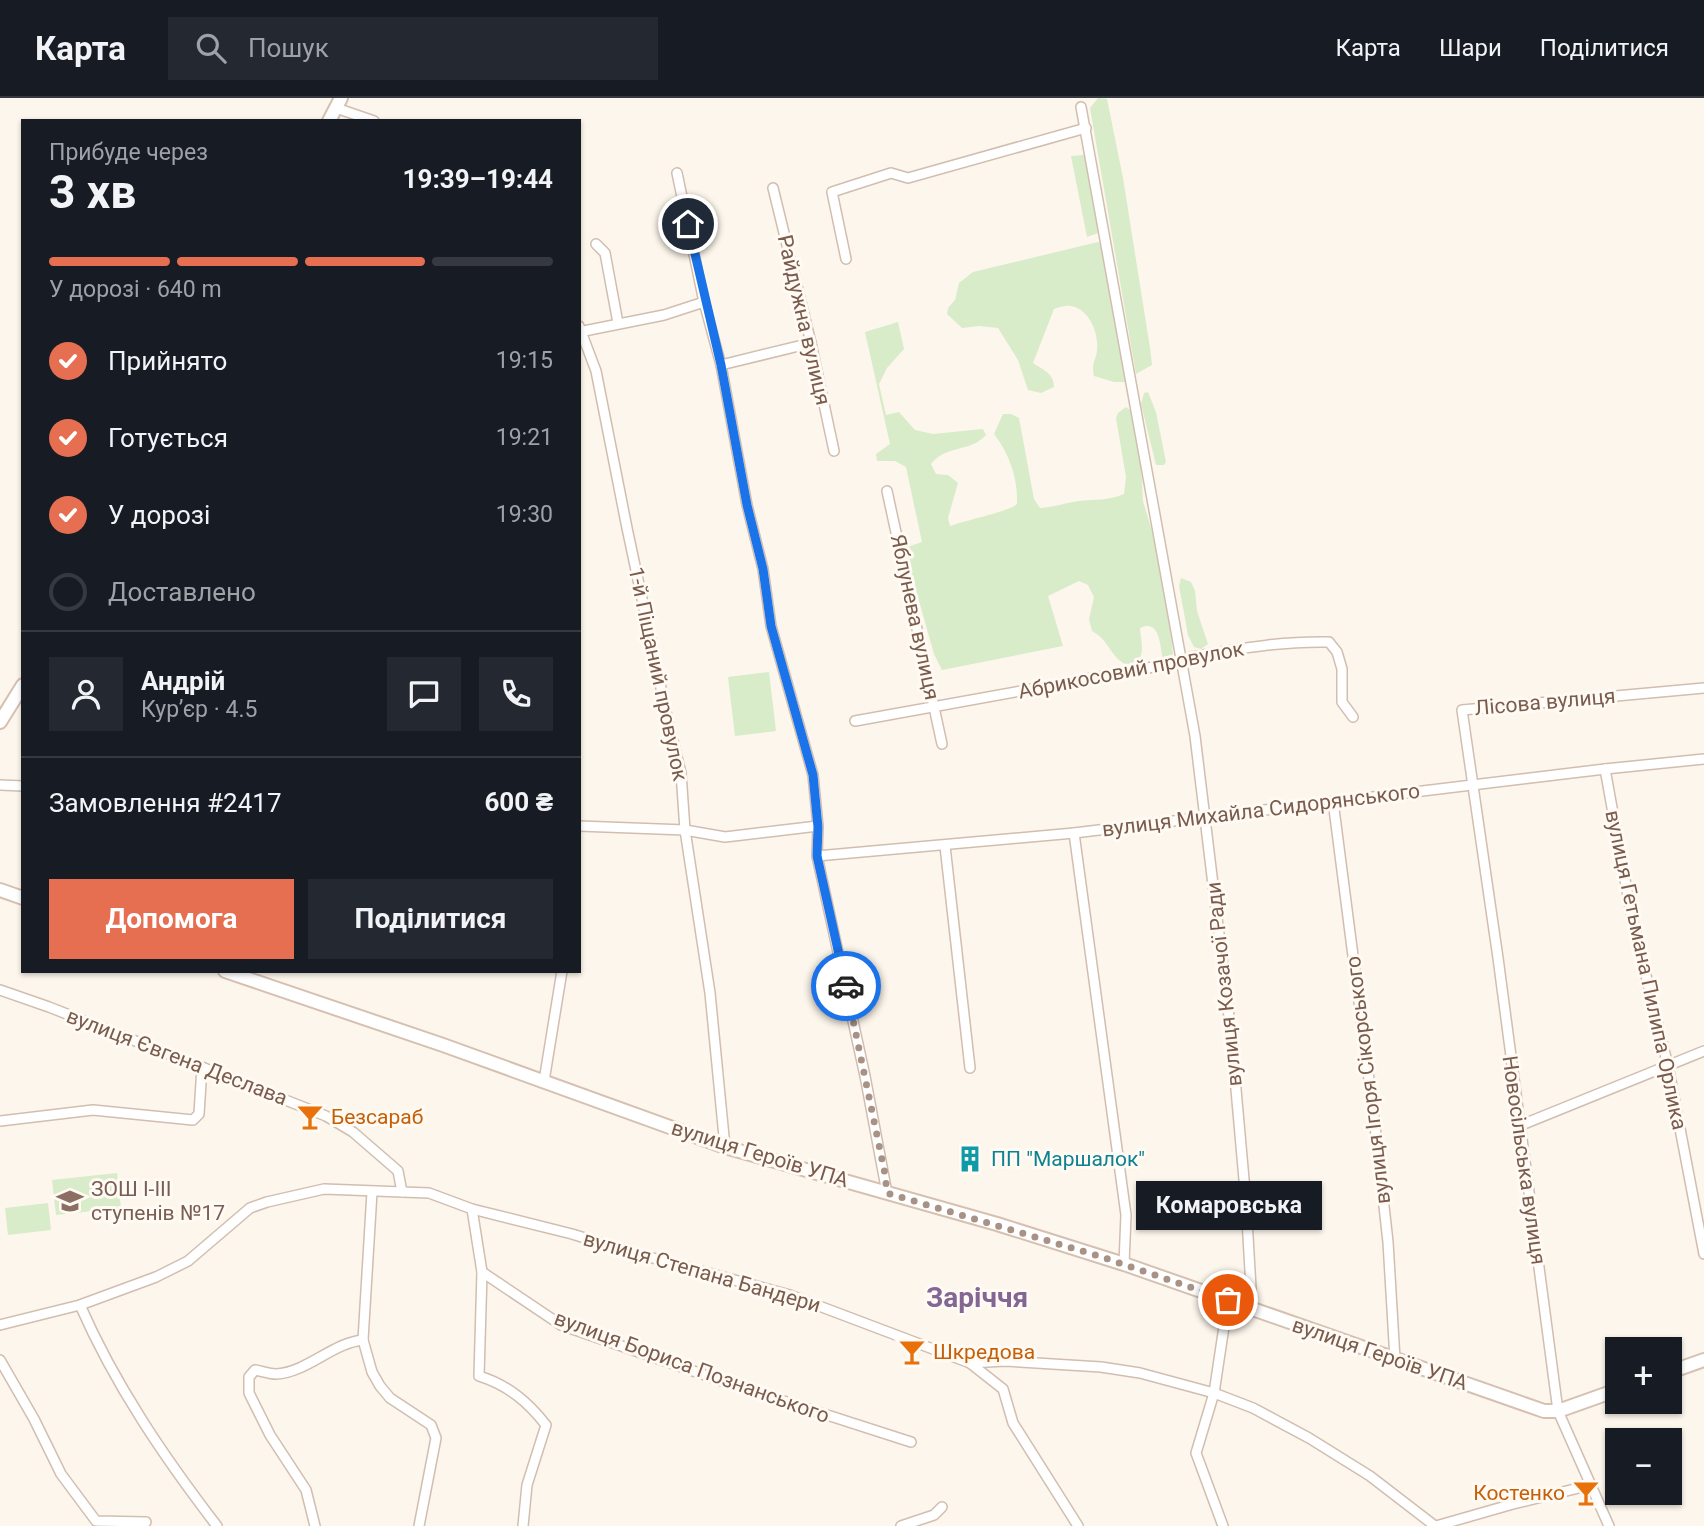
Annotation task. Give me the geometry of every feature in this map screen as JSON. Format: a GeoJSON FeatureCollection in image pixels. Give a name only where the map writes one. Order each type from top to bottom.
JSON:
{"type":"FeatureCollection","features":[{"type":"Feature","properties":{"kind":"street"},"geometry":{"type":"LineString","coordinates":[[330,119],[338,103],[369,119]]}},
{"type":"Feature","properties":{"kind":"street","name":"вулиця Козачої Ради"},"geometry":{"type":"LineString","coordinates":[[1082,107],[1195,736],[1231,1033],[1251,1288],[1249,1296],[1234,1303],[1214,1393],[1196,1453],[1223,1526]]}},
{"type":"Feature","properties":{"kind":"street"},"geometry":{"type":"LineString","coordinates":[[846,259],[832,192],[891,173],[908,178],[1086,128]]}},
{"type":"Feature","properties":{"kind":"street"},"geometry":{"type":"LineString","coordinates":[[677,173],[704,302],[721,365],[747,505],[763,569],[771,626],[813,775],[818,827],[817,856],[865,1076],[887,1193]]}},
{"type":"Feature","properties":{"kind":"street","name":"Райдужна вулиця"},"geometry":{"type":"LineString","coordinates":[[773,188],[811,343],[834,452]]}},
{"type":"Feature","properties":{"kind":"street"},"geometry":{"type":"LineString","coordinates":[[596,244],[606,253],[618,323]]}},
{"type":"Feature","properties":{"kind":"street","name":"1-й Піщаний провулок"},"geometry":{"type":"LineString","coordinates":[[581,330],[664,315],[704,302]]}},
{"type":"Feature","properties":{"kind":"street","name":"1-й Піщаний провулок"},"geometry":{"type":"LineString","coordinates":[[581,333],[596,371],[668,722],[681,773],[685,830],[710,993],[725,1147]]}},
{"type":"Feature","properties":{"kind":"street"},"geometry":{"type":"LineString","coordinates":[[721,365],[811,343]]}},
{"type":"Feature","properties":{"kind":"street","name":"Яблунева вулиця"},"geometry":{"type":"LineString","coordinates":[[887,491],[942,744]]}},
{"type":"Feature","properties":{"kind":"street","name":"Абрикосовий провулок"},"geometry":{"type":"LineString","coordinates":[[855,721],[1181,662],[1190,657],[1276,642],[1329,642],[1337,652],[1342,669],[1342,702],[1353,717]]}},
{"type":"Feature","properties":{"kind":"street"},"geometry":{"type":"LineString","coordinates":[[0,722],[21,688]]}},
{"type":"Feature","properties":{"kind":"street","name":"Лісова вулиця"},"geometry":{"type":"LineString","coordinates":[[1472,785],[1462,710],[1704,688]]}},
{"type":"Feature","properties":{"kind":"street","name":"вулиця Михайла Сидорянського"},"geometry":{"type":"LineString","coordinates":[[817,856],[1074,833],[1704,759]]}},
{"type":"Feature","properties":{"kind":"street","name":"вулиця Гетьмана Пилипа Орлика"},"geometry":{"type":"LineString","coordinates":[[1605,769],[1632,918],[1668,1066],[1704,1254]]}},
{"type":"Feature","properties":{"kind":"street"},"geometry":{"type":"LineString","coordinates":[[0,785],[21,786]]}},
{"type":"Feature","properties":{"kind":"street","name":"Новосільська вулиця"},"geometry":{"type":"LineString","coordinates":[[1472,785],[1498,958],[1558,1411],[1609,1526]]}},
{"type":"Feature","properties":{"kind":"street","name":"вулиця Ігоря Сікорського"},"geometry":{"type":"LineString","coordinates":[[1333,801],[1388,1242],[1395,1359]]}},
{"type":"Feature","properties":{"kind":"street"},"geometry":{"type":"LineString","coordinates":[[581,826],[685,830],[725,837],[818,827]]}},
{"type":"Feature","properties":{"kind":"street"},"geometry":{"type":"LineString","coordinates":[[1074,833],[1126,1215],[1124,1264]]}},
{"type":"Feature","properties":{"kind":"street"},"geometry":{"type":"LineString","coordinates":[[945,846],[970,1068]]}},
{"type":"Feature","properties":{"kind":"street"},"geometry":{"type":"LineString","coordinates":[[0,890],[21,897]]}},
{"type":"Feature","properties":{"kind":"street","name":"вулиця Героїв УПА"},"geometry":{"type":"LineString","coordinates":[[231,973],[544,1081],[725,1147],[1124,1264],[1544,1411],[1558,1411]]}},
{"type":"Feature","properties":{"kind":"street"},"geometry":{"type":"LineString","coordinates":[[544,1081],[562,973]]}},
{"type":"Feature","properties":{"kind":"street","name":"вулиця Євгена Деслава"},"geometry":{"type":"LineString","coordinates":[[0,990],[326,1116],[353,1132],[398,1171],[402,1192]]}},
{"type":"Feature","properties":{"kind":"street"},"geometry":{"type":"LineString","coordinates":[[1519,1126],[1704,1052]]}},
{"type":"Feature","properties":{"kind":"street"},"geometry":{"type":"LineString","coordinates":[[0,1121],[93,1110],[193,1120],[199,1114],[202,1067]]}},
{"type":"Feature","properties":{"kind":"street","name":"вулиця Степана Бандери"},"geometry":{"type":"LineString","coordinates":[[0,1325],[80,1305],[156,1277],[188,1261],[250,1208],[294,1194],[324,1189],[429,1193],[472,1209],[790,1295],[971,1363],[1006,1361],[1101,1367],[1140,1373],[1214,1393],[1253,1408],[1309,1438],[1370,1476],[1436,1526],[1591,1485]]}},
{"type":"Feature","properties":{"kind":"street"},"geometry":{"type":"LineString","coordinates":[[372,1192],[363,1340],[372,1372],[380,1386],[390,1398],[431,1425],[436,1437],[434,1459],[419,1526]]}},
{"type":"Feature","properties":{"kind":"street"},"geometry":{"type":"LineString","coordinates":[[472,1209],[482,1272],[479,1376],[492,1380],[530,1404],[546,1425],[527,1485],[523,1526]]}},
{"type":"Feature","properties":{"kind":"street","name":"вулиця Бориса Познанського"},"geometry":{"type":"LineString","coordinates":[[482,1272],[561,1325],[724,1382],[911,1442]]}},
{"type":"Feature","properties":{"kind":"street"},"geometry":{"type":"LineString","coordinates":[[80,1305],[147,1432],[217,1526]]}},
{"type":"Feature","properties":{"kind":"street"},"geometry":{"type":"LineString","coordinates":[[315,1526],[306,1490],[270,1435],[249,1393],[249,1377],[255,1370],[277,1374],[296,1369],[350,1342],[363,1340]]}},
{"type":"Feature","properties":{"kind":"street"},"geometry":{"type":"LineString","coordinates":[[0,1360],[34,1419],[61,1474],[96,1521],[146,1522]]}},
{"type":"Feature","properties":{"kind":"street"},"geometry":{"type":"LineString","coordinates":[[1682,1368],[1704,1360]]}},
{"type":"Feature","properties":{"kind":"street"},"geometry":{"type":"LineString","coordinates":[[971,1363],[1003,1389],[1013,1423],[1077,1526]]}},
{"type":"Feature","properties":{"kind":"street"},"geometry":{"type":"LineString","coordinates":[[1558,1411],[1605,1395]]}},
{"type":"Feature","properties":{"kind":"street"},"geometry":{"type":"LineString","coordinates":[[901,1526],[934,1515],[942,1507]]}},
{"type":"Feature","properties":{"kind":"green space"},"geometry":{"type":"Polygon","coordinates":[[[1098,98],[1107,99],[1123,178],[1150,348],[1152,365],[1136,374],[1090,108],[1098,98]]]}},
{"type":"Feature","properties":{"kind":"green space"},"geometry":{"type":"Polygon","coordinates":[[[1071,156],[1087,156],[1100,229],[1098,233],[1087,237],[1071,156]]]}},
{"type":"Feature","properties":{"kind":"green space"},"geometry":{"type":"Polygon","coordinates":[[[1098,242],[1103,246],[1129,382],[1114,382],[1094,376],[1096,336],[1087,316],[1077,308],[1066,306],[1054,309],[1033,363],[1047,372],[1054,382],[1054,387],[1041,393],[1028,390],[1018,360],[998,328],[962,328],[947,314],[948,308],[955,300],[959,283],[973,272],[1098,242]]]}},
{"type":"Feature","properties":{"kind":"green space"},"geometry":{"type":"Polygon","coordinates":[[[898,322],[904,349],[887,368],[879,384],[886,415],[899,412],[915,430],[933,434],[983,429],[986,435],[980,441],[944,454],[931,464],[936,474],[948,475],[958,483],[948,518],[950,526],[1017,504],[1012,468],[994,434],[1003,414],[1019,418],[1034,499],[1040,508],[1107,499],[1124,494],[1126,477],[1116,418],[1126,407],[1135,414],[1140,440],[1143,501],[1160,558],[1171,634],[1173,654],[1170,661],[1163,660],[1158,635],[1152,627],[1147,626],[1140,628],[1141,656],[1128,666],[1121,662],[1092,631],[1089,619],[1094,597],[1088,585],[1079,581],[1048,596],[1063,646],[942,670],[934,654],[904,548],[922,542],[906,467],[895,461],[877,461],[876,454],[890,444],[865,332],[898,322]]]}},
{"type":"Feature","properties":{"kind":"green space"},"geometry":{"type":"Polygon","coordinates":[[[1148,392],[1156,412],[1166,462],[1164,465],[1156,465],[1141,404],[1144,393],[1148,392]]]}},
{"type":"Feature","properties":{"kind":"green space"},"geometry":{"type":"Polygon","coordinates":[[[1181,578],[1191,582],[1195,591],[1197,611],[1208,644],[1201,649],[1194,647],[1188,635],[1179,586],[1181,578]]]}},
{"type":"Feature","properties":{"kind":"green space"},"geometry":{"type":"Polygon","coordinates":[[[769,672],[776,731],[735,736],[728,677],[769,672]]]}},
{"type":"Feature","properties":{"kind":"green space"},"geometry":{"type":"Polygon","coordinates":[[[117,1173],[121,1208],[56,1215],[52,1180],[117,1173]]]}},
{"type":"Feature","properties":{"kind":"green space"},"geometry":{"type":"Polygon","coordinates":[[[48,1203],[51,1230],[8,1235],[5,1208],[48,1203]]]}},
{"type":"Feature","properties":{"kind":"way so far"},"geometry":{"type":"LineString","coordinates":[[846,986],[887,1193],[1099,1256],[1228,1300]]}},
{"type":"Feature","properties":{"kind":"place","name":"Безсараб"},"geometry":{"type":"Point","coordinates":[310,1117]}},
{"type":"Feature","properties":{"kind":"place","name":"ПП \"Маршалок\""},"geometry":{"type":"Point","coordinates":[970,1159]}},
{"type":"Feature","properties":{"kind":"place","name":"ЗОШ І-ІІІ ступенів №17"},"geometry":{"type":"Point","coordinates":[70,1201]}},
{"type":"Feature","properties":{"kind":"place","name":"Комаровська"},"geometry":{"type":"Point","coordinates":[1228,1300]}},
{"type":"Feature","properties":{"kind":"place","name":"Шкредова"},"geometry":{"type":"Point","coordinates":[912,1352]}},
{"type":"Feature","properties":{"kind":"place","name":"Костенко"},"geometry":{"type":"Point","coordinates":[1586,1493]}},
{"type":"Feature","properties":{"kind":"district","name":"Заріччя"},"geometry":{"type":"Point","coordinates":[977,1297]}},
{"type":"Feature","properties":{"kind":"route"},"geometry":{"type":"LineString","coordinates":[[688,224],[704,302],[721,365],[747,505],[763,569],[771,626],[813,775],[818,827],[817,856],[846,986]]}}]}
